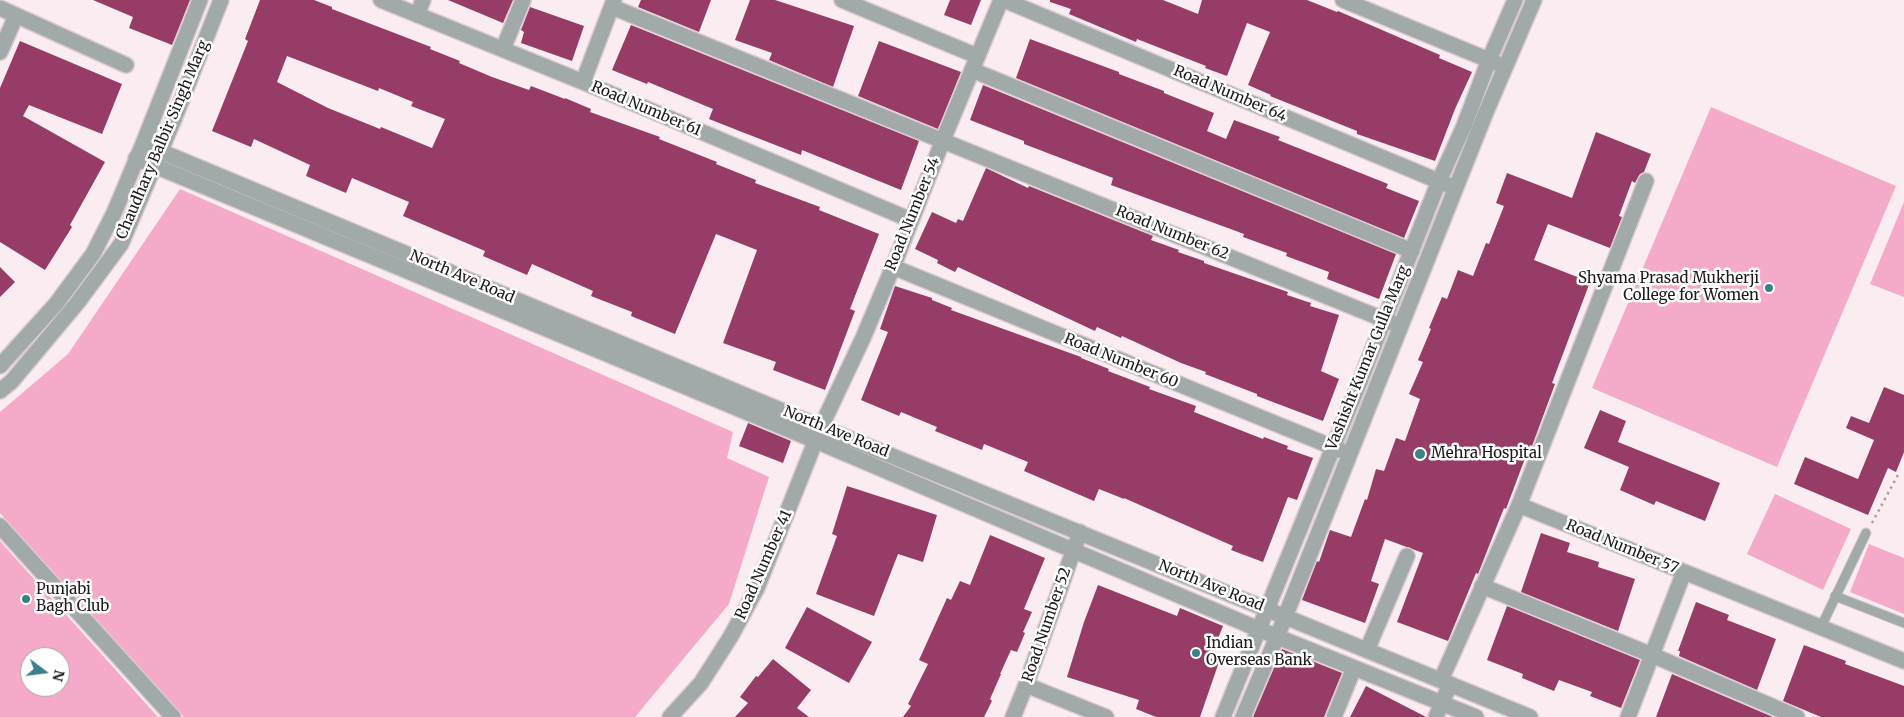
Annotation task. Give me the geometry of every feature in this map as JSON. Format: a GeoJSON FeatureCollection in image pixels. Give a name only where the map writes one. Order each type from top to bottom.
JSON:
{"type":"FeatureCollection","features":[{"type":"Feature","properties":{"kind":"street","name":"Chaudhary Balbir Singh Marg"},"geometry":{"type":"LineString","coordinates":[[0,366],[56,304],[93,254],[114,213],[200,0]]}},
{"type":"Feature","properties":{"kind":"street","name":"Chaudhary Balbir Singh Marg"},"geometry":{"type":"LineString","coordinates":[[0,390],[12,380],[78,302],[121,244],[221,0]]}},
{"type":"Feature","properties":{"kind":"street","name":"Road Number 61"},"geometry":{"type":"LineString","coordinates":[[381,0],[583,82],[911,220]]}},
{"type":"Feature","properties":{"kind":"street"},"geometry":{"type":"LineString","coordinates":[[417,15],[423,0]]}},
{"type":"Feature","properties":{"kind":"street"},"geometry":{"type":"LineString","coordinates":[[503,49],[523,0]]}},
{"type":"Feature","properties":{"kind":"street"},"geometry":{"type":"LineString","coordinates":[[842,0],[975,63],[1412,251]]}},
{"type":"Feature","properties":{"kind":"street","name":"Road Number 54"},"geometry":{"type":"LineString","coordinates":[[822,427],[863,338],[943,140],[1003,0]]}},
{"type":"Feature","properties":{"kind":"street","name":"Road Number 64"},"geometry":{"type":"LineString","coordinates":[[1003,0],[1455,188]]}},
{"type":"Feature","properties":{"kind":"street"},"geometry":{"type":"LineString","coordinates":[[1343,0],[1505,66]]}},
{"type":"Feature","properties":{"kind":"street","name":"Vashisht Kumar Gulla Marg"},"geometry":{"type":"LineString","coordinates":[[1223,717],[1439,181],[1464,126],[1489,60],[1515,0]]}},
{"type":"Feature","properties":{"kind":"street","name":"Vashisht Kumar Gulla Marg"},"geometry":{"type":"LineString","coordinates":[[1244,717],[1455,188],[1534,0]]}},
{"type":"Feature","properties":{"kind":"street"},"geometry":{"type":"LineString","coordinates":[[583,82],[613,3]]}},
{"type":"Feature","properties":{"kind":"street","name":"Road Number 62"},"geometry":{"type":"LineString","coordinates":[[613,3],[1400,326]]}},
{"type":"Feature","properties":{"kind":"street"},"geometry":{"type":"LineString","coordinates":[[0,8],[126,65]]}},
{"type":"Feature","properties":{"kind":"street"},"geometry":{"type":"LineString","coordinates":[[0,52],[16,16]]}},
{"type":"Feature","properties":{"kind":"street"},"geometry":{"type":"LineString","coordinates":[[173,68],[191,75]]}},
{"type":"Feature","properties":{"kind":"street","name":"North Ave Road"},"geometry":{"type":"LineString","coordinates":[[143,144],[157,158],[1080,532],[1530,717]]}},
{"type":"Feature","properties":{"kind":"street"},"geometry":{"type":"LineString","coordinates":[[136,158],[157,158],[1073,551],[1277,637],[1476,717]]}},
{"type":"Feature","properties":{"kind":"street"},"geometry":{"type":"LineString","coordinates":[[1436,717],[1442,703],[1445,682],[1482,586],[1519,505],[1646,181]]}},
{"type":"Feature","properties":{"kind":"street","name":"Road Number 60"},"geometry":{"type":"LineString","coordinates":[[893,267],[1350,454]]}},
{"type":"Feature","properties":{"kind":"street","name":"Road Number 41"},"geometry":{"type":"LineString","coordinates":[[670,717],[700,683],[740,620],[757,588],[822,427]]}},
{"type":"Feature","properties":{"kind":"street","name":"Road Number 57"},"geometry":{"type":"LineString","coordinates":[[1519,505],[1904,660]]}},
{"type":"Feature","properties":{"kind":"street"},"geometry":{"type":"LineString","coordinates":[[0,526],[173,717]]}},
{"type":"Feature","properties":{"kind":"street","name":"Road Number 52"},"geometry":{"type":"LineString","coordinates":[[1013,717],[1080,532]]}},
{"type":"Feature","properties":{"kind":"street"},"geometry":{"type":"LineString","coordinates":[[1368,650],[1407,556]]}},
{"type":"Feature","properties":{"kind":"street"},"geometry":{"type":"LineString","coordinates":[[1628,717],[1684,572]]}},
{"type":"Feature","properties":{"kind":"street"},"geometry":{"type":"LineString","coordinates":[[1482,586],[1652,655],[1796,717]]}},
{"type":"Feature","properties":{"kind":"street"},"geometry":{"type":"LineString","coordinates":[[1334,717],[1354,668]]}},
{"type":"Feature","properties":{"kind":"street"},"geometry":{"type":"LineString","coordinates":[[1026,685],[1106,717]]}},
{"type":"Feature","properties":{"kind":"lane"},"geometry":{"type":"LineString","coordinates":[[1821,627],[1866,533]]}},
{"type":"Feature","properties":{"kind":"lane"},"geometry":{"type":"LineString","coordinates":[[1835,596],[1904,623]]}},
{"type":"Feature","properties":{"kind":"path"},"geometry":{"type":"LineString","coordinates":[[1866,533],[1899,473]]}},
{"type":"Feature","properties":{"kind":"shaded area"},"geometry":{"type":"Polygon","coordinates":[[[1711,107],[1896,186],[1777,467],[1592,388],[1711,107]]]}},
{"type":"Feature","properties":{"kind":"shaded area"},"geometry":{"type":"Polygon","coordinates":[[[180,189],[733,432],[727,458],[769,477],[729,604],[635,717],[184,717],[0,513],[0,412],[68,354],[180,189]]]}},
{"type":"Feature","properties":{"kind":"shaded area"},"geometry":{"type":"Polygon","coordinates":[[[1904,202],[1904,297],[1870,284],[1904,202]]]}},
{"type":"Feature","properties":{"kind":"shaded area"},"geometry":{"type":"Polygon","coordinates":[[[1775,494],[1851,529],[1823,590],[1747,554],[1775,494]]]}},
{"type":"Feature","properties":{"kind":"shaded area","name":"Punjabi Bagh Club"},"geometry":{"type":"Polygon","coordinates":[[[0,541],[158,717],[0,717],[0,541]]]}},
{"type":"Feature","properties":{"kind":"shaded area"},"geometry":{"type":"Polygon","coordinates":[[[1869,544],[1904,558],[1904,614],[1850,592],[1869,544]]]}},
{"type":"Feature","properties":{"kind":"building"},"geometry":{"type":"Polygon","coordinates":[[[93,0],[190,0],[172,45],[129,28],[133,17],[93,0]]]}},
{"type":"Feature","properties":{"kind":"building"},"geometry":{"type":"Polygon","coordinates":[[[260,0],[314,0],[332,7],[332,9],[431,47],[430,49],[492,77],[529,90],[531,86],[565,98],[591,109],[590,112],[660,137],[659,139],[756,180],[755,183],[820,207],[819,210],[879,234],[850,309],[855,311],[825,390],[773,370],[776,362],[723,343],[757,250],[716,234],[675,334],[631,316],[632,312],[591,296],[593,291],[532,264],[527,275],[483,256],[485,251],[403,216],[409,202],[352,178],[346,193],[306,176],[310,165],[254,139],[251,147],[212,131],[248,41],[245,39],[260,0]],[[287,56],[277,82],[328,108],[432,148],[445,119],[411,106],[413,102],[379,88],[378,91],[287,56]]]}},
{"type":"Feature","properties":{"kind":"building"},"geometry":{"type":"Polygon","coordinates":[[[448,0],[513,0],[503,23],[448,0]]]}},
{"type":"Feature","properties":{"kind":"building"},"geometry":{"type":"Polygon","coordinates":[[[641,0],[711,0],[699,32],[638,7],[641,0]]]}},
{"type":"Feature","properties":{"kind":"building"},"geometry":{"type":"Polygon","coordinates":[[[750,0],[775,0],[854,26],[833,87],[769,60],[772,53],[735,40],[750,0]]]}},
{"type":"Feature","properties":{"kind":"building"},"geometry":{"type":"Polygon","coordinates":[[[950,0],[981,0],[971,25],[944,15],[950,0]]]}},
{"type":"Feature","properties":{"kind":"building"},"geometry":{"type":"Polygon","coordinates":[[[1050,0],[1163,0],[1198,14],[1202,0],[1307,0],[1338,11],[1440,55],[1439,58],[1472,72],[1435,161],[1357,134],[1357,131],[1270,96],[1248,85],[1270,32],[1247,23],[1227,76],[1205,68],[1206,66],[1137,39],[1136,42],[1069,14],[1071,9],[1050,2],[1050,0]]]}},
{"type":"Feature","properties":{"kind":"building"},"geometry":{"type":"Polygon","coordinates":[[[530,7],[584,26],[572,61],[521,43],[524,32],[521,30],[530,7]]]}},
{"type":"Feature","properties":{"kind":"building"},"geometry":{"type":"Polygon","coordinates":[[[631,25],[919,141],[901,190],[802,150],[801,155],[709,119],[713,109],[648,82],[647,84],[612,70],[631,25]]]}},
{"type":"Feature","properties":{"kind":"building"},"geometry":{"type":"Polygon","coordinates":[[[1030,39],[1119,72],[1119,74],[1214,113],[1207,131],[1226,139],[1234,120],[1280,137],[1278,140],[1388,184],[1386,188],[1419,201],[1404,238],[1016,78],[1030,39]]]}},
{"type":"Feature","properties":{"kind":"building"},"geometry":{"type":"Polygon","coordinates":[[[20,41],[122,84],[102,134],[29,105],[23,116],[105,162],[70,225],[72,227],[45,270],[0,242],[0,88],[20,41]]]}},
{"type":"Feature","properties":{"kind":"building"},"geometry":{"type":"Polygon","coordinates":[[[879,41],[961,72],[938,129],[858,96],[879,41]]]}},
{"type":"Feature","properties":{"kind":"building"},"geometry":{"type":"Polygon","coordinates":[[[983,85],[1396,254],[1379,299],[1327,279],[1329,272],[1286,256],[1287,253],[1243,237],[1244,234],[1111,185],[1113,178],[1024,144],[1024,141],[970,120],[983,85]]]}},
{"type":"Feature","properties":{"kind":"building"},"geometry":{"type":"Polygon","coordinates":[[[1596,132],[1651,154],[1644,172],[1640,174],[1635,183],[1632,181],[1619,216],[1622,217],[1610,248],[1548,224],[1534,260],[1590,282],[1552,383],[1555,384],[1532,446],[1530,445],[1506,509],[1504,508],[1478,574],[1476,573],[1448,641],[1397,622],[1423,553],[1385,539],[1371,581],[1379,584],[1365,623],[1302,600],[1317,561],[1319,562],[1330,530],[1351,537],[1365,499],[1367,500],[1376,469],[1384,471],[1396,438],[1405,441],[1420,399],[1409,394],[1423,362],[1418,360],[1431,329],[1429,328],[1442,297],[1447,299],[1458,270],[1473,276],[1486,243],[1489,244],[1504,206],[1496,203],[1507,173],[1572,198],[1596,132]]]}},
{"type":"Feature","properties":{"kind":"building"},"geometry":{"type":"Polygon","coordinates":[[[986,168],[1028,188],[1029,186],[1153,236],[1151,240],[1179,250],[1178,252],[1204,261],[1204,263],[1288,292],[1287,295],[1311,303],[1310,306],[1339,315],[1321,371],[1339,379],[1323,421],[1257,396],[1257,394],[1205,374],[1206,372],[1181,363],[1122,336],[1121,338],[1097,327],[1095,331],[958,267],[955,272],[937,263],[938,260],[915,249],[932,212],[956,223],[958,219],[963,221],[986,168]]]}},
{"type":"Feature","properties":{"kind":"building"},"geometry":{"type":"Polygon","coordinates":[[[0,267],[15,282],[0,297],[0,267]]]}},
{"type":"Feature","properties":{"kind":"building"},"geometry":{"type":"Polygon","coordinates":[[[895,286],[932,298],[932,300],[952,308],[951,310],[1081,357],[1109,369],[1108,371],[1150,387],[1149,389],[1196,406],[1194,412],[1263,439],[1264,437],[1288,446],[1287,449],[1313,458],[1297,500],[1288,497],[1263,562],[1231,550],[1233,546],[1124,498],[1099,489],[1094,501],[1024,471],[1028,462],[984,444],[982,450],[935,431],[937,427],[901,412],[899,416],[861,400],[888,332],[880,329],[895,286]]]}},
{"type":"Feature","properties":{"kind":"building"},"geometry":{"type":"Polygon","coordinates":[[[1884,387],[1904,395],[1904,452],[1896,472],[1888,468],[1868,515],[1794,484],[1805,457],[1858,479],[1874,440],[1846,428],[1851,416],[1869,423],[1884,387]]]}},
{"type":"Feature","properties":{"kind":"building"},"geometry":{"type":"Polygon","coordinates":[[[1600,410],[1626,421],[1618,442],[1720,483],[1705,521],[1656,501],[1654,505],[1620,490],[1629,467],[1584,448],[1600,410]]]}},
{"type":"Feature","properties":{"kind":"building"},"geometry":{"type":"Polygon","coordinates":[[[748,423],[791,441],[783,463],[739,446],[748,423]]]}},
{"type":"Feature","properties":{"kind":"building"},"geometry":{"type":"Polygon","coordinates":[[[847,486],[937,515],[923,562],[898,554],[874,616],[816,594],[837,536],[832,534],[847,486]]]}},
{"type":"Feature","properties":{"kind":"building"},"geometry":{"type":"Polygon","coordinates":[[[1541,533],[1570,543],[1567,552],[1599,562],[1598,567],[1635,579],[1618,631],[1521,592],[1541,533]]]}},
{"type":"Feature","properties":{"kind":"building"},"geometry":{"type":"Polygon","coordinates":[[[990,535],[1045,558],[1024,609],[1032,612],[1017,652],[1011,650],[984,717],[903,717],[911,706],[908,704],[928,664],[919,660],[947,598],[951,600],[960,581],[970,585],[990,535]]]}},
{"type":"Feature","properties":{"kind":"building"},"geometry":{"type":"Polygon","coordinates":[[[1098,585],[1177,616],[1180,608],[1223,626],[1210,658],[1219,662],[1200,717],[1156,717],[1136,709],[1139,700],[1067,677],[1098,585]]]}},
{"type":"Feature","properties":{"kind":"building"},"geometry":{"type":"Polygon","coordinates":[[[1696,602],[1729,615],[1727,620],[1776,639],[1757,690],[1679,656],[1680,651],[1678,651],[1696,602]]]}},
{"type":"Feature","properties":{"kind":"building"},"geometry":{"type":"Polygon","coordinates":[[[1507,606],[1640,660],[1621,708],[1590,696],[1592,692],[1559,680],[1554,691],[1522,678],[1523,674],[1487,660],[1507,606]]]}},
{"type":"Feature","properties":{"kind":"building"},"geometry":{"type":"Polygon","coordinates":[[[807,607],[872,642],[849,683],[785,648],[807,607]]]}},
{"type":"Feature","properties":{"kind":"building"},"geometry":{"type":"Polygon","coordinates":[[[1804,645],[1846,661],[1845,664],[1904,686],[1904,717],[1821,717],[1783,701],[1804,645]]]}},
{"type":"Feature","properties":{"kind":"building"},"geometry":{"type":"Polygon","coordinates":[[[1282,649],[1342,673],[1324,717],[1253,717],[1282,649]]]}},
{"type":"Feature","properties":{"kind":"building"},"geometry":{"type":"Polygon","coordinates":[[[773,659],[811,690],[797,708],[809,717],[735,717],[748,703],[740,697],[756,676],[758,677],[773,659]]]}},
{"type":"Feature","properties":{"kind":"building"},"geometry":{"type":"Polygon","coordinates":[[[1672,674],[1773,717],[1656,717],[1672,674]]]}},
{"type":"Feature","properties":{"kind":"building"},"geometry":{"type":"Polygon","coordinates":[[[1366,686],[1426,717],[1350,717],[1366,686]]]}},
{"type":"Feature","properties":{"kind":"place","name":"Shyama Prasad Mukherji College for Women"},"geometry":{"type":"Point","coordinates":[1769,288]}},
{"type":"Feature","properties":{"kind":"place","name":"Mehra Hospital"},"geometry":{"type":"Point","coordinates":[1420,454]}},
{"type":"Feature","properties":{"kind":"place","name":"Punjabi Bagh Club"},"geometry":{"type":"Point","coordinates":[26,599]}},
{"type":"Feature","properties":{"kind":"place","name":"Indian Overseas Bank"},"geometry":{"type":"Point","coordinates":[1196,653]}}]}
